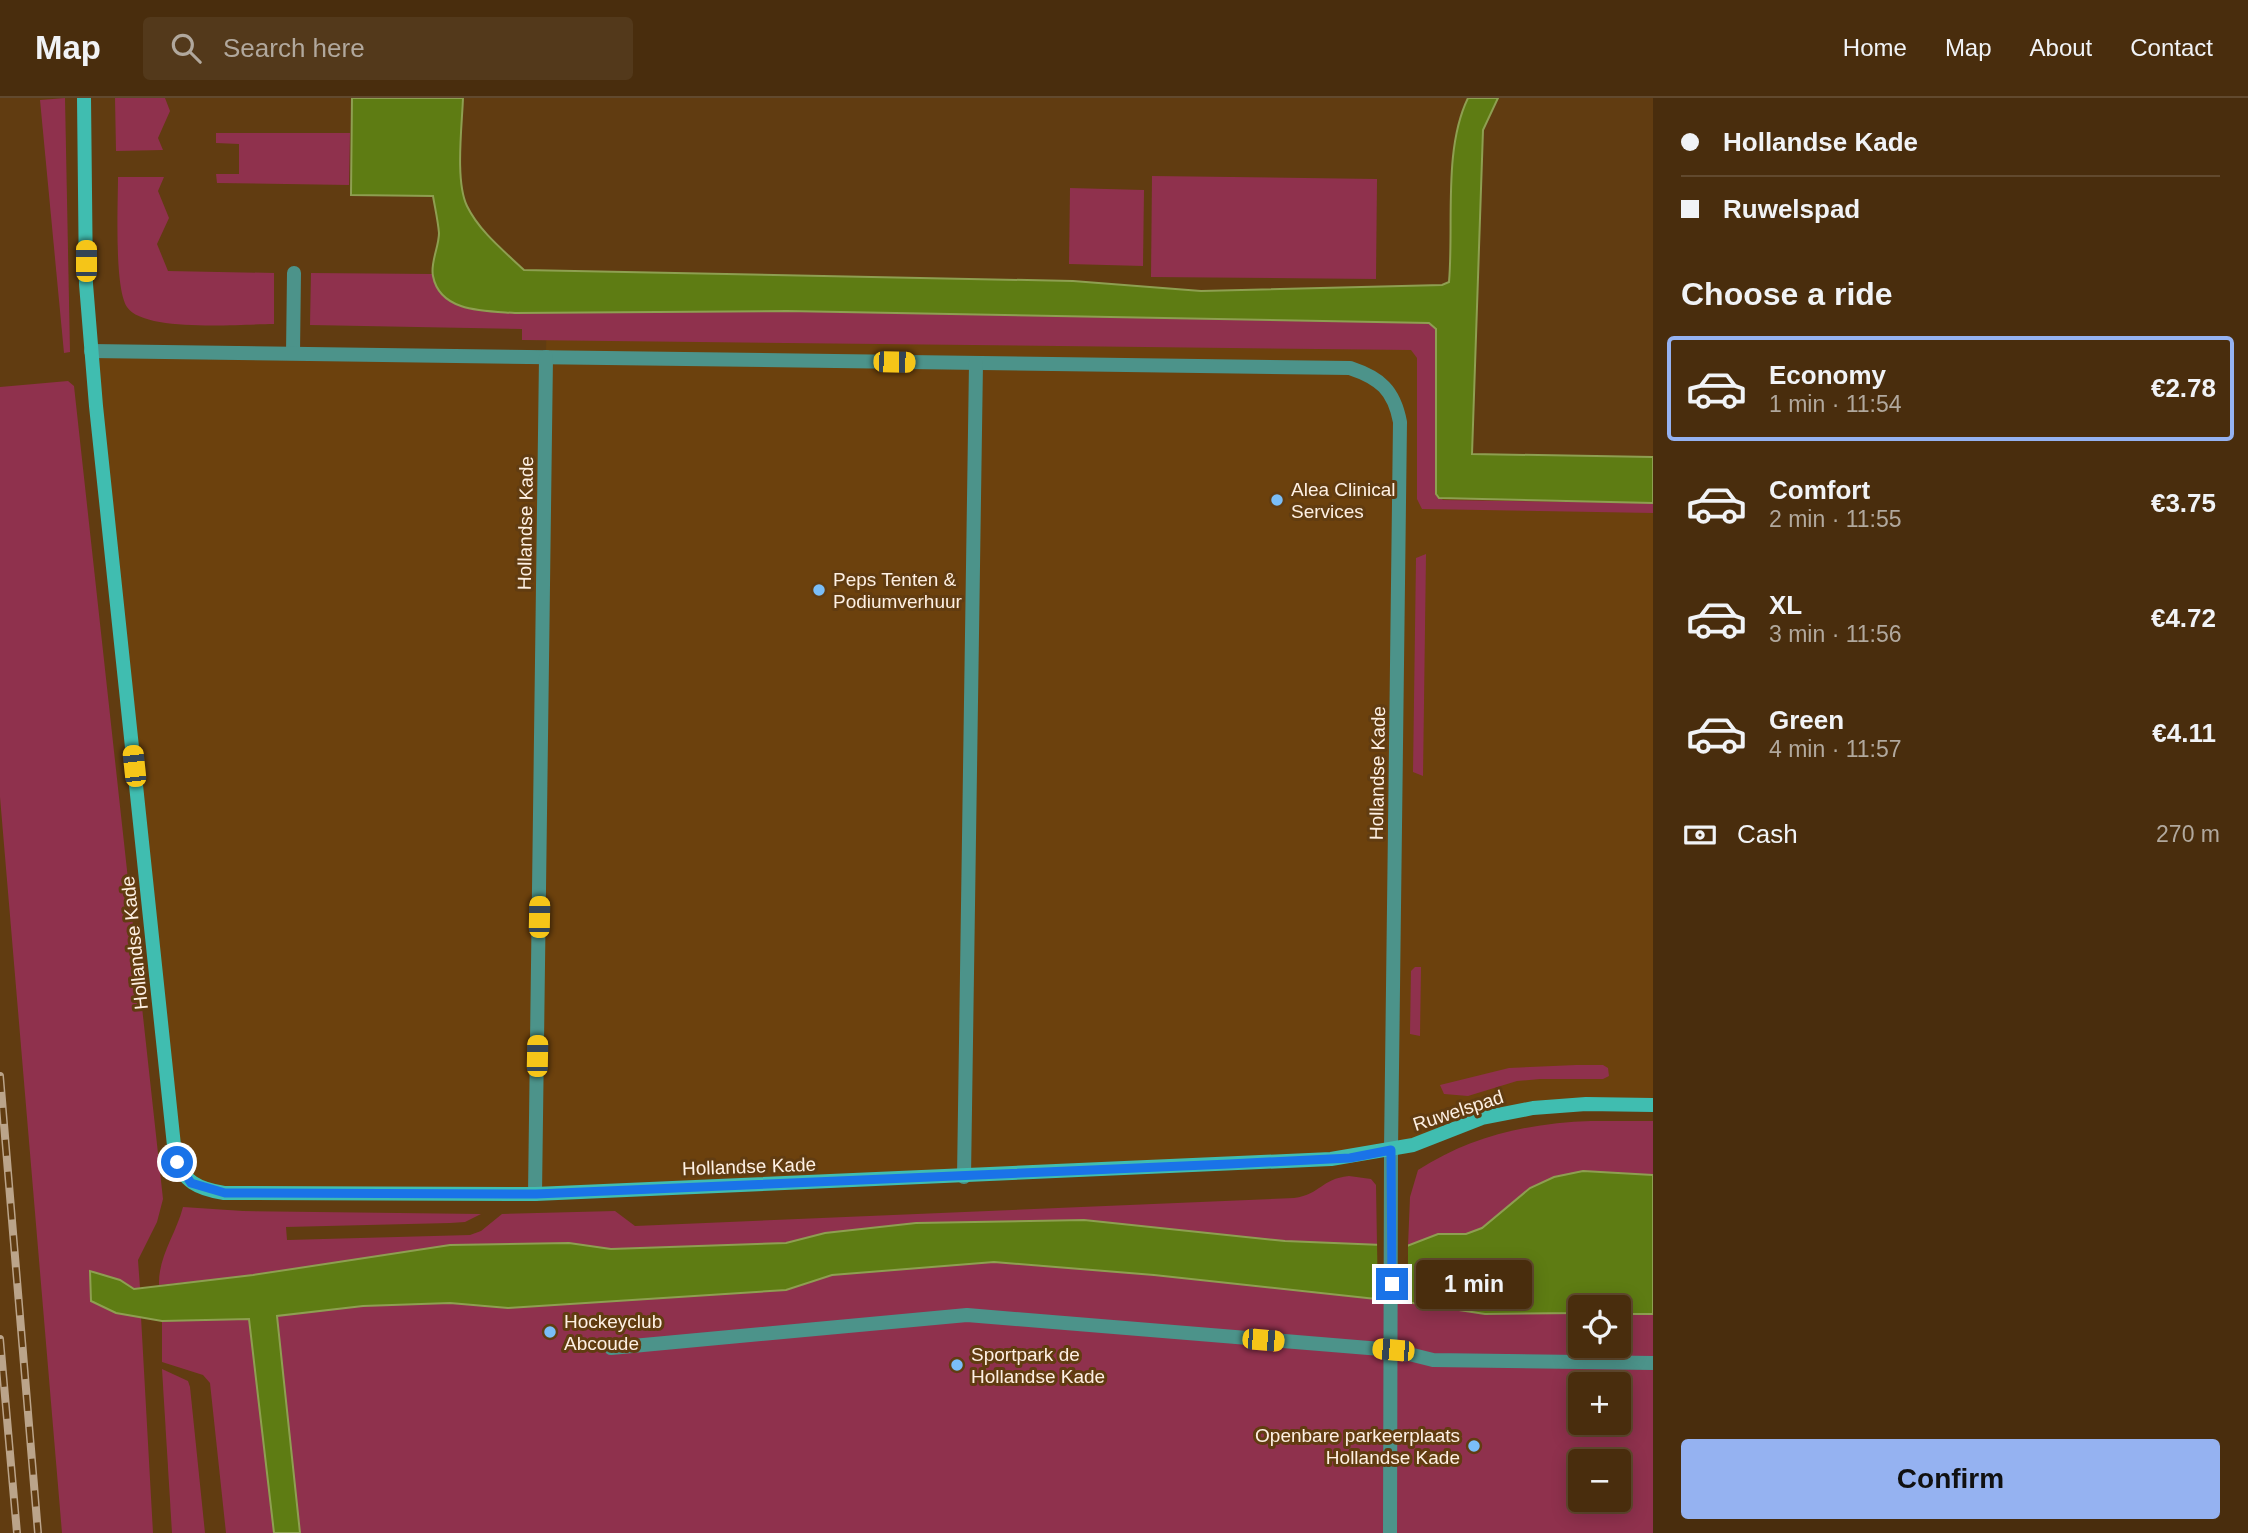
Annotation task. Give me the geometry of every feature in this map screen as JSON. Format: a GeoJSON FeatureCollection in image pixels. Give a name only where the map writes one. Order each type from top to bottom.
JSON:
{"type":"FeatureCollection","features":[{"type":"Feature","properties":{"kind":"street","name":"Hollandse Kade"},"geometry":{"type":"LineString","coordinates":[[84,98],[86,284],[91,351],[175,1155],[180,1170],[191,1183],[225,1193],[536,1194],[1350,1158],[1391,1150],[1400,422],[1396,403],[1388,388],[1372,376],[1350,368],[91,351]]}},
{"type":"Feature","properties":{"kind":"street"},"geometry":{"type":"LineString","coordinates":[[293,273],[293,353]]}},
{"type":"Feature","properties":{"kind":"street","name":"Hollandse Kade"},"geometry":{"type":"LineString","coordinates":[[536,1194],[547,357]]}},
{"type":"Feature","properties":{"kind":"street"},"geometry":{"type":"LineString","coordinates":[[964,1177],[976,363]]}},
{"type":"Feature","properties":{"kind":"street","name":"Ruwelspad"},"geometry":{"type":"LineString","coordinates":[[1391,1150],[1482,1118],[1533,1108],[1586,1104],[1653,1105]]}},
{"type":"Feature","properties":{"kind":"street"},"geometry":{"type":"LineString","coordinates":[[1390,1533],[1393,1350],[1391,1150]]}},
{"type":"Feature","properties":{"kind":"street"},"geometry":{"type":"LineString","coordinates":[[611,1348],[967,1315],[1393,1350],[1433,1360],[1653,1363]]}},
{"type":"Feature","properties":{"kind":"shaded area"},"geometry":{"type":"Polygon","coordinates":[[[65,98],[70,352],[64,353],[40,100],[65,98]]]}},
{"type":"Feature","properties":{"kind":"shaded area"},"geometry":{"type":"Polygon","coordinates":[[[115,98],[165,98],[170,111],[158,138],[163,150],[116,151],[115,98]]]}},
{"type":"Feature","properties":{"kind":"shaded area"},"geometry":{"type":"Polygon","coordinates":[[[352,98],[463,98],[460,168],[463,195],[472,215],[485,232],[524,270],[1073,281],[1201,291],[1442,285],[1449,282],[1452,164],[1460,118],[1468,98],[1498,98],[1483,130],[1472,454],[1653,457],[1653,503],[1439,498],[1436,494],[1436,329],[1429,323],[787,311],[515,313],[466,308],[445,297],[437,288],[433,276],[439,233],[433,196],[351,195],[352,98]]]}},
{"type":"Feature","properties":{"kind":"shaded area"},"geometry":{"type":"Polygon","coordinates":[[[216,133],[350,133],[349,185],[217,183],[216,174],[239,174],[239,144],[216,143],[216,133]]]}},
{"type":"Feature","properties":{"kind":"shaded area"},"geometry":{"type":"Polygon","coordinates":[[[1152,176],[1377,179],[1376,279],[1151,277],[1152,176]]]}},
{"type":"Feature","properties":{"kind":"shaded area"},"geometry":{"type":"Polygon","coordinates":[[[118,177],[164,177],[158,191],[169,218],[157,244],[168,271],[274,273],[274,324],[173,324],[153,321],[137,315],[127,307],[118,264],[118,177]]]}},
{"type":"Feature","properties":{"kind":"shaded area"},"geometry":{"type":"Polygon","coordinates":[[[1070,188],[1144,190],[1143,266],[1069,264],[1070,188]]]}},
{"type":"Feature","properties":{"kind":"shaded area"},"geometry":{"type":"Polygon","coordinates":[[[311,273],[432,274],[438,286],[455,301],[478,309],[515,313],[787,311],[1429,323],[1436,329],[1436,494],[1443,500],[1653,503],[1653,513],[1422,509],[1417,499],[1417,358],[1411,350],[522,340],[522,329],[310,325],[311,273]]]}},
{"type":"Feature","properties":{"kind":"shaded area"},"geometry":{"type":"Polygon","coordinates":[[[547,288],[1461,302],[1459,476],[1653,478],[1653,1105],[1559,1104],[1370,1154],[534,1193],[225,1192],[181,1169],[93,347],[546,353],[547,288]]]}},
{"type":"Feature","properties":{"kind":"shaded area"},"geometry":{"type":"Polygon","coordinates":[[[68,381],[74,386],[163,1199],[157,1222],[138,1260],[140,1288],[134,1289],[120,1280],[91,1271],[91,1301],[116,1313],[141,1317],[153,1533],[62,1533],[0,797],[0,387],[68,381]]]}},
{"type":"Feature","properties":{"kind":"shaded area"},"geometry":{"type":"Polygon","coordinates":[[[1426,554],[1423,776],[1413,772],[1416,558],[1426,554]]]}},
{"type":"Feature","properties":{"kind":"shaded area"},"geometry":{"type":"Polygon","coordinates":[[[1415,967],[1421,967],[1420,1036],[1410,1034],[1411,971],[1415,967]]]}},
{"type":"Feature","properties":{"kind":"shaded area"},"geometry":{"type":"Polygon","coordinates":[[[1603,1065],[1608,1068],[1609,1076],[1603,1079],[1517,1081],[1468,1096],[1444,1094],[1440,1085],[1509,1068],[1603,1065]]]}},
{"type":"Feature","properties":{"kind":"shaded area"},"geometry":{"type":"Polygon","coordinates":[[[1591,1121],[1653,1121],[1653,1175],[1583,1171],[1482,1228],[1466,1234],[1438,1234],[1408,1246],[1410,1197],[1418,1170],[1459,1148],[1501,1134],[1523,1128],[1591,1121]]]}},
{"type":"Feature","properties":{"kind":"shaded area"},"geometry":{"type":"Polygon","coordinates":[[[1583,1171],[1653,1175],[1653,1314],[1631,1314],[1631,1295],[1568,1295],[1568,1313],[1485,1314],[1413,1303],[1154,1275],[994,1262],[832,1275],[786,1290],[508,1308],[450,1303],[363,1306],[277,1316],[300,1533],[274,1533],[249,1319],[162,1321],[116,1313],[91,1301],[90,1271],[120,1280],[134,1289],[253,1275],[450,1245],[569,1243],[611,1249],[786,1243],[825,1233],[916,1223],[1084,1220],[1285,1241],[1407,1246],[1438,1234],[1466,1234],[1482,1228],[1530,1188],[1554,1177],[1583,1171]]]}},
{"type":"Feature","properties":{"kind":"shaded area"},"geometry":{"type":"Polygon","coordinates":[[[1349,1176],[1371,1179],[1376,1185],[1377,1245],[1285,1241],[1084,1220],[916,1223],[825,1233],[786,1243],[611,1249],[569,1243],[159,1285],[164,1255],[183,1207],[243,1211],[481,1214],[465,1222],[450,1223],[286,1227],[287,1240],[470,1235],[481,1231],[502,1214],[615,1211],[635,1226],[1294,1198],[1310,1193],[1332,1180],[1349,1176]]]}},
{"type":"Feature","properties":{"kind":"shaded area","name":"Sportpark de Hollandse Kade"},"geometry":{"type":"Polygon","coordinates":[[[1653,1232],[1653,1533],[280,1533],[254,1297],[848,1250],[1426,1279],[1653,1232]]]}},
{"type":"Feature","properties":{"kind":"shaded area"},"geometry":{"type":"Polygon","coordinates":[[[249,1319],[274,1533],[226,1533],[210,1383],[203,1375],[162,1362],[162,1321],[249,1319]]]}},
{"type":"Feature","properties":{"kind":"shaded area"},"geometry":{"type":"Polygon","coordinates":[[[162,1369],[188,1381],[190,1387],[205,1533],[172,1533],[162,1369]]]}},
{"type":"Feature","properties":{"kind":"pier"},"geometry":{"type":"Polygon","coordinates":[[[1377,1242],[1408,1242],[1408,1304],[1378,1304],[1377,1242]]]}},
{"type":"Feature","properties":{"kind":"railway"},"geometry":{"type":"LineString","coordinates":[[0,1076],[38,1533]]}},
{"type":"Feature","properties":{"kind":"railway"},"geometry":{"type":"LineString","coordinates":[[0,1339],[17,1533]]}},
{"type":"Feature","properties":{"kind":"place","name":"Alea Clinical Services"},"geometry":{"type":"Point","coordinates":[1277,500]}},
{"type":"Feature","properties":{"kind":"place","name":"Peps Tenten & Podiumverhuur"},"geometry":{"type":"Point","coordinates":[819,590]}},
{"type":"Feature","properties":{"kind":"place","name":"Hockeyclub Abcoude"},"geometry":{"type":"Point","coordinates":[550,1332]}},
{"type":"Feature","properties":{"kind":"place","name":"Sportpark de Hollandse Kade"},"geometry":{"type":"Point","coordinates":[957,1365]}},
{"type":"Feature","properties":{"kind":"place","name":"Openbare parkeerplaats Hollandse Kade"},"geometry":{"type":"Point","coordinates":[1474,1446]}},
{"type":"Feature","properties":{"kind":"route"},"geometry":{"type":"LineString","coordinates":[[177,1162],[191,1183],[207,1190],[225,1193],[536,1194],[1350,1158],[1391,1150],[1392,1284]]}}]}
